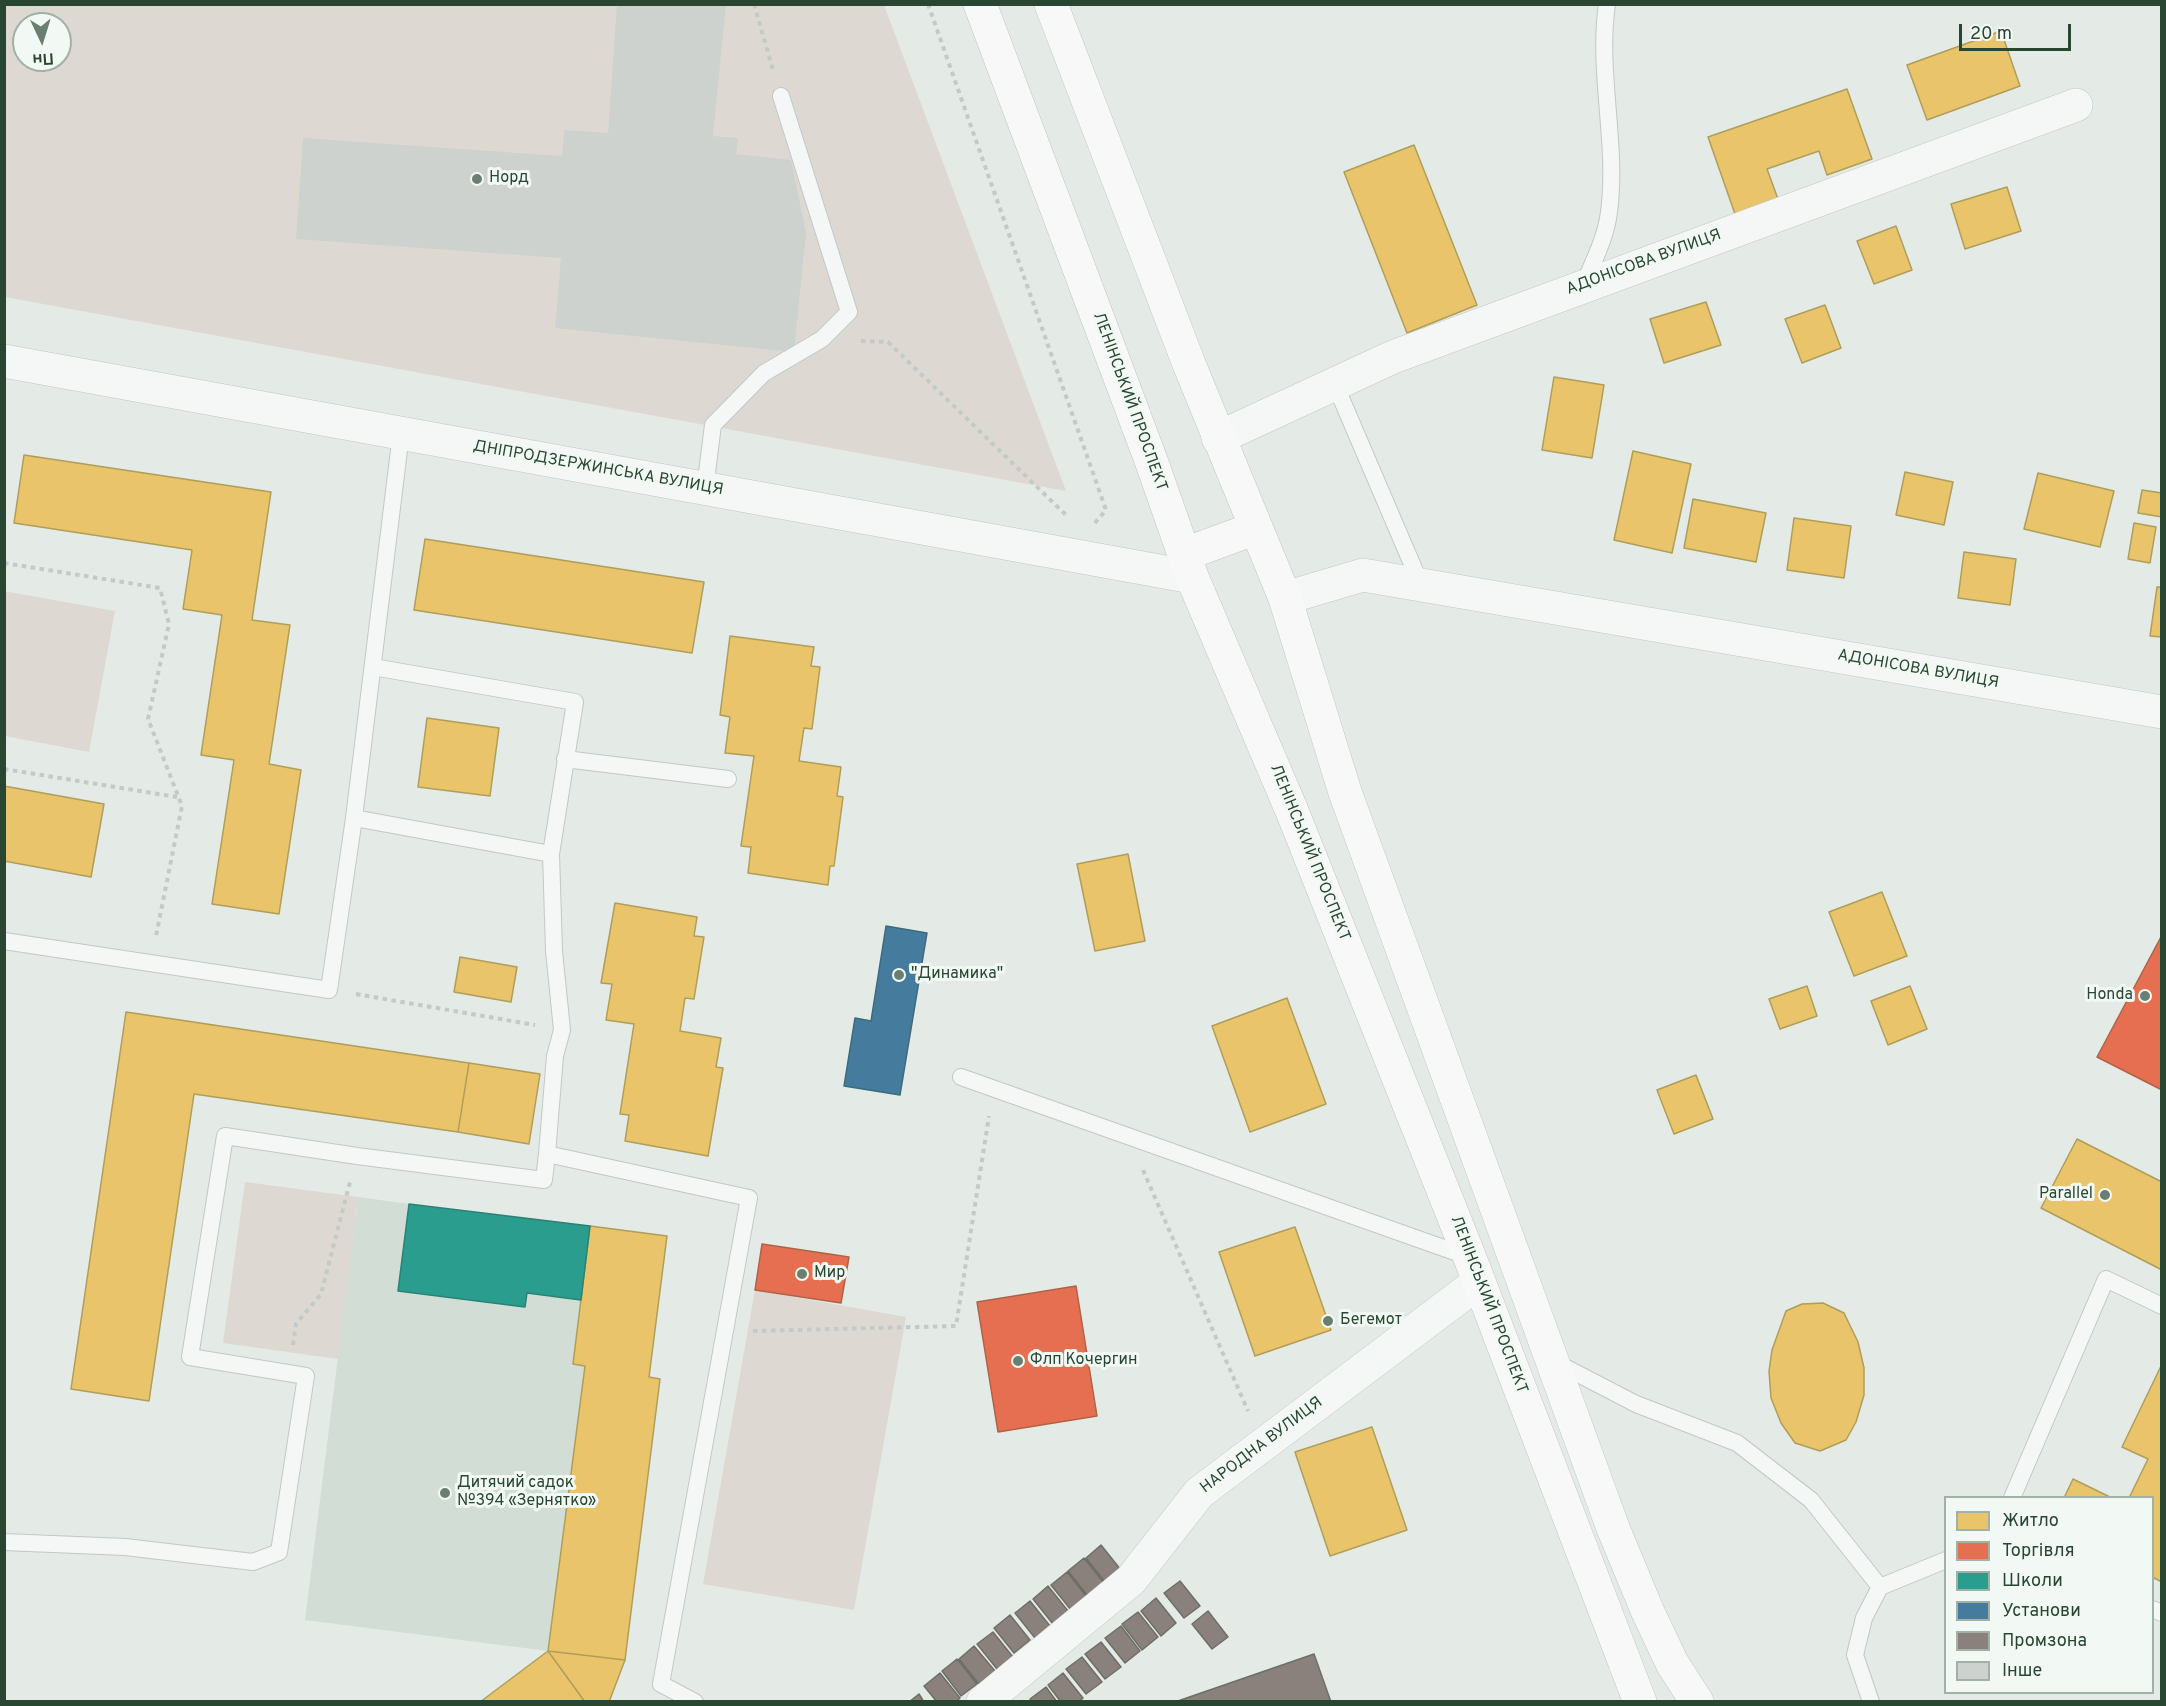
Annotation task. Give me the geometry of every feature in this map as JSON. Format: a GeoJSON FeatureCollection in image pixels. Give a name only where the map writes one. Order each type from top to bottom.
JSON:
{"type":"FeatureCollection","features":[{"type":"Feature","properties":{"kind":"main road","name":"ЛЕНІНСЬКИЙ ПРОСПЕКТ"},"geometry":{"type":"LineString","coordinates":[[980,4],[1152,463],[1188,566],[1292,811],[1474,1270],[1640,1701]]}},
{"type":"Feature","properties":{"kind":"main road"},"geometry":{"type":"LineString","coordinates":[[1051,4],[1218,438],[1286,598],[1345,792],[1613,1528],[1672,1663],[1696,1701]]}},
{"type":"Feature","properties":{"kind":"main road"},"geometry":{"type":"LineString","coordinates":[[1188,566],[1256,528]]}},
{"type":"Feature","properties":{"kind":"street","name":"АДОНІСОВА ВУЛИЦЯ"},"geometry":{"type":"LineString","coordinates":[[1218,438],[1393,357],[2076,105]]}},
{"type":"Feature","properties":{"kind":"street","name":"ДНІПРОДЗЕРЖИНСЬКА ВУЛИЦЯ"},"geometry":{"type":"LineString","coordinates":[[4,361],[1088,557],[1188,566]]}},
{"type":"Feature","properties":{"kind":"street","name":"АДОНІСОВА ВУЛИЦЯ"},"geometry":{"type":"LineString","coordinates":[[1286,598],[1363,575],[2162,712]]}},
{"type":"Feature","properties":{"kind":"street","name":"НАРОДНА ВУЛИЦЯ"},"geometry":{"type":"LineString","coordinates":[[983,1701],[1131,1580],[1199,1493],[1263,1445],[1474,1270]]}},
{"type":"Feature","properties":{"kind":"lane"},"geometry":{"type":"LineString","coordinates":[[1583,286],[1600,248],[1609,213],[1611,150],[1604,62],[1607,4]]}},
{"type":"Feature","properties":{"kind":"lane"},"geometry":{"type":"LineString","coordinates":[[705,488],[713,425],[764,373],[822,339],[849,312],[781,96]]}},
{"type":"Feature","properties":{"kind":"lane"},"geometry":{"type":"LineString","coordinates":[[1335,384],[1421,585]]}},
{"type":"Feature","properties":{"kind":"lane"},"geometry":{"type":"LineString","coordinates":[[4,941],[329,990],[354,818],[401,434]]}},
{"type":"Feature","properties":{"kind":"lane"},"geometry":{"type":"LineString","coordinates":[[4,1542],[125,1547],[253,1562],[279,1551],[306,1376],[190,1356],[225,1136],[544,1180],[555,1056],[562,1030],[554,951],[550,854],[575,702],[373,667]]}},
{"type":"Feature","properties":{"kind":"lane"},"geometry":{"type":"LineString","coordinates":[[565,759],[728,779]]}},
{"type":"Feature","properties":{"kind":"lane"},"geometry":{"type":"LineString","coordinates":[[354,818],[550,854]]}},
{"type":"Feature","properties":{"kind":"lane"},"geometry":{"type":"LineString","coordinates":[[961,1077],[1129,1137],[1474,1270]]}},
{"type":"Feature","properties":{"kind":"lane"},"geometry":{"type":"LineString","coordinates":[[547,1154],[749,1198],[661,1684],[694,1701]]}},
{"type":"Feature","properties":{"kind":"lane"},"geometry":{"type":"LineString","coordinates":[[2012,1496],[2106,1279],[2162,1306]]}},
{"type":"Feature","properties":{"kind":"lane"},"geometry":{"type":"LineString","coordinates":[[1553,1360],[1636,1404],[1737,1443],[1811,1500],[1880,1587]]}},
{"type":"Feature","properties":{"kind":"lane"},"geometry":{"type":"LineString","coordinates":[[1871,1701],[1855,1655],[1864,1618],[1880,1587],[1944,1561]]}},
{"type":"Feature","properties":{"kind":"path"},"geometry":{"type":"LineString","coordinates":[[753,4],[781,96]]}},
{"type":"Feature","properties":{"kind":"path"},"geometry":{"type":"LineString","coordinates":[[928,4],[1106,510],[1095,522],[1088,557]]}},
{"type":"Feature","properties":{"kind":"path"},"geometry":{"type":"LineString","coordinates":[[822,339],[888,342],[1068,517],[1088,557]]}},
{"type":"Feature","properties":{"kind":"path"},"geometry":{"type":"LineString","coordinates":[[4,563],[160,588],[169,624],[148,719],[182,806],[150,963]]}},
{"type":"Feature","properties":{"kind":"path"},"geometry":{"type":"LineString","coordinates":[[4,769],[178,797]]}},
{"type":"Feature","properties":{"kind":"path"},"geometry":{"type":"LineString","coordinates":[[329,990],[562,1030]]}},
{"type":"Feature","properties":{"kind":"path"},"geometry":{"type":"LineString","coordinates":[[724,1331],[956,1326],[993,1089]]}},
{"type":"Feature","properties":{"kind":"path"},"geometry":{"type":"LineString","coordinates":[[1129,1137],[1263,1445]]}},
{"type":"Feature","properties":{"kind":"path"},"geometry":{"type":"LineString","coordinates":[[288,1372],[297,1324],[321,1294],[357,1156]]}},
{"type":"Feature","properties":{"kind":"shaded area","name":"Норд"},"geometry":{"type":"Polygon","coordinates":[[[4,5],[884,5],[1066,491],[5,297],[4,5]]]}},
{"type":"Feature","properties":{"kind":"shaded area"},"geometry":{"type":"Polygon","coordinates":[[[4,591],[115,611],[89,752],[5,736],[4,591]]]}},
{"type":"Feature","properties":{"kind":"shaded area"},"geometry":{"type":"Polygon","coordinates":[[[245,1182],[358,1197],[338,1359],[223,1343],[245,1182]]]}},
{"type":"Feature","properties":{"kind":"shaded area","name":"Дитячий садок №394 «Зернятко»"},"geometry":{"type":"Polygon","coordinates":[[[358,1197],[409,1204],[399,1291],[525,1307],[527,1293],[581,1300],[573,1363],[585,1366],[548,1651],[305,1620],[358,1197]]]}},
{"type":"Feature","properties":{"kind":"shaded area"},"geometry":{"type":"Polygon","coordinates":[[[755,1290],[906,1317],[854,1610],[703,1584],[755,1290]]]}},
{"type":"Feature","properties":{"kind":"building: Житло"},"geometry":{"type":"Polygon","coordinates":[[[2001,31],[2020,86],[1927,120],[1907,65],[2001,31]]]}},
{"type":"Feature","properties":{"kind":"building: Житло"},"geometry":{"type":"Polygon","coordinates":[[[1847,89],[1872,159],[1827,175],[1819,151],[1767,169],[1778,199],[1735,214],[1708,137],[1847,89]]]}},
{"type":"Feature","properties":{"kind":"building: Житло"},"geometry":{"type":"Polygon","coordinates":[[[1414,145],[1477,305],[1407,333],[1344,172],[1414,145]]]}},
{"type":"Feature","properties":{"kind":"building: Житло"},"geometry":{"type":"Polygon","coordinates":[[[2007,187],[2021,231],[1965,249],[1951,204],[2007,187]]]}},
{"type":"Feature","properties":{"kind":"building: Житло"},"geometry":{"type":"Polygon","coordinates":[[[1896,226],[1912,270],[1874,284],[1857,241],[1896,226]]]}},
{"type":"Feature","properties":{"kind":"building: Житло"},"geometry":{"type":"Polygon","coordinates":[[[1706,302],[1721,345],[1664,363],[1650,319],[1706,302]]]}},
{"type":"Feature","properties":{"kind":"building: Житло"},"geometry":{"type":"Polygon","coordinates":[[[1825,305],[1841,348],[1802,363],[1785,319],[1825,305]]]}},
{"type":"Feature","properties":{"kind":"building: Житло"},"geometry":{"type":"Polygon","coordinates":[[[1554,377],[1604,385],[1592,458],[1542,450],[1554,377]]]}},
{"type":"Feature","properties":{"kind":"building: Житло"},"geometry":{"type":"Polygon","coordinates":[[[1633,451],[1691,464],[1672,553],[1614,540],[1633,451]]]}},
{"type":"Feature","properties":{"kind":"building: Житло"},"geometry":{"type":"Polygon","coordinates":[[[24,455],[271,492],[252,620],[290,625],[269,764],[301,770],[279,914],[212,904],[234,760],[201,755],[222,615],[183,609],[192,550],[14,523],[24,455]]]}},
{"type":"Feature","properties":{"kind":"building: Житло"},"geometry":{"type":"Polygon","coordinates":[[[1905,472],[1953,482],[1944,525],[1896,515],[1905,472]]]}},
{"type":"Feature","properties":{"kind":"building: Житло"},"geometry":{"type":"Polygon","coordinates":[[[2038,473],[2114,491],[2100,547],[2024,529],[2038,473]]]}},
{"type":"Feature","properties":{"kind":"building: Житло"},"geometry":{"type":"Polygon","coordinates":[[[2142,490],[2162,493],[2162,517],[2138,513],[2142,490]]]}},
{"type":"Feature","properties":{"kind":"building: Житло"},"geometry":{"type":"Polygon","coordinates":[[[1693,499],[1766,513],[1756,562],[1684,548],[1693,499]]]}},
{"type":"Feature","properties":{"kind":"building: Житло"},"geometry":{"type":"Polygon","coordinates":[[[1794,518],[1851,526],[1844,578],[1787,570],[1794,518]]]}},
{"type":"Feature","properties":{"kind":"building: Житло"},"geometry":{"type":"Polygon","coordinates":[[[2134,523],[2156,527],[2150,563],[2128,559],[2134,523]]]}},
{"type":"Feature","properties":{"kind":"building: Житло"},"geometry":{"type":"Polygon","coordinates":[[[425,539],[704,582],[692,653],[414,610],[425,539]]]}},
{"type":"Feature","properties":{"kind":"building: Житло"},"geometry":{"type":"Polygon","coordinates":[[[1964,552],[2016,559],[2010,605],[1958,598],[1964,552]]]}},
{"type":"Feature","properties":{"kind":"building: Житло"},"geometry":{"type":"Polygon","coordinates":[[[2157,587],[2162,587],[2162,637],[2150,636],[2157,587]]]}},
{"type":"Feature","properties":{"kind":"building: Житло"},"geometry":{"type":"Polygon","coordinates":[[[730,636],[814,647],[811,666],[820,667],[812,729],[804,728],[799,761],[841,767],[837,796],[843,797],[834,866],[830,866],[828,885],[748,873],[751,847],[741,846],[754,756],[725,753],[730,717],[720,715],[730,636]]]}},
{"type":"Feature","properties":{"kind":"building: Житло"},"geometry":{"type":"Polygon","coordinates":[[[427,718],[499,728],[490,796],[418,787],[427,718]]]}},
{"type":"Feature","properties":{"kind":"building: Житло"},"geometry":{"type":"Polygon","coordinates":[[[4,786],[104,804],[91,877],[4,861],[4,786]]]}},
{"type":"Feature","properties":{"kind":"building: Житло"},"geometry":{"type":"Polygon","coordinates":[[[1128,854],[1145,941],[1095,951],[1077,864],[1128,854]]]}},
{"type":"Feature","properties":{"kind":"building: Житло"},"geometry":{"type":"Polygon","coordinates":[[[1882,892],[1907,956],[1854,976],[1829,912],[1882,892]]]}},
{"type":"Feature","properties":{"kind":"building: Житло"},"geometry":{"type":"Polygon","coordinates":[[[615,903],[697,917],[694,936],[704,937],[694,999],[685,998],[680,1031],[721,1038],[716,1067],[723,1068],[708,1156],[625,1141],[629,1115],[620,1114],[634,1024],[606,1020],[612,984],[601,983],[615,903]]]}},
{"type":"Feature","properties":{"kind":"building: Житло"},"geometry":{"type":"Polygon","coordinates":[[[460,957],[517,967],[511,1002],[454,992],[460,957]]]}},
{"type":"Feature","properties":{"kind":"building: Житло"},"geometry":{"type":"Polygon","coordinates":[[[1807,986],[1817,1016],[1780,1029],[1769,999],[1807,986]]]}},
{"type":"Feature","properties":{"kind":"building: Житло"},"geometry":{"type":"Polygon","coordinates":[[[1910,986],[1927,1029],[1888,1045],[1871,1001],[1910,986]]]}},
{"type":"Feature","properties":{"kind":"building: Житло"},"geometry":{"type":"Polygon","coordinates":[[[1287,998],[1326,1104],[1250,1132],[1212,1026],[1287,998]]]}},
{"type":"Feature","properties":{"kind":"building: Житло"},"geometry":{"type":"Polygon","coordinates":[[[126,1012],[469,1063],[458,1132],[194,1094],[149,1401],[71,1389],[126,1012]]]}},
{"type":"Feature","properties":{"kind":"building: Житло"},"geometry":{"type":"Polygon","coordinates":[[[469,1063],[540,1074],[529,1144],[458,1132],[469,1063]]]}},
{"type":"Feature","properties":{"kind":"building: Житло"},"geometry":{"type":"Polygon","coordinates":[[[1696,1075],[1713,1119],[1674,1134],[1657,1090],[1696,1075]]]}},
{"type":"Feature","properties":{"kind":"building: Житло","name":"Parallel"},"geometry":{"type":"Polygon","coordinates":[[[2077,1139],[2162,1182],[2162,1270],[2041,1208],[2077,1139]]]}},
{"type":"Feature","properties":{"kind":"building: Житло"},"geometry":{"type":"Polygon","coordinates":[[[590,1226],[667,1236],[649,1377],[660,1379],[625,1660],[548,1651],[585,1366],[573,1364],[590,1226]]]}},
{"type":"Feature","properties":{"kind":"building: Житло"},"geometry":{"type":"Polygon","coordinates":[[[1295,1227],[1331,1330],[1255,1356],[1219,1252],[1295,1227]]]}},
{"type":"Feature","properties":{"kind":"building: Житло"},"geometry":{"type":"Polygon","coordinates":[[[1823,1303],[1844,1313],[1858,1342],[1864,1368],[1864,1395],[1856,1422],[1846,1440],[1820,1451],[1795,1443],[1781,1423],[1771,1398],[1769,1371],[1772,1350],[1786,1311],[1802,1304],[1823,1303]]]}},
{"type":"Feature","properties":{"kind":"building: Житло"},"geometry":{"type":"Polygon","coordinates":[[[2162,1364],[2162,1582],[2154,1578],[2154,1496],[2130,1496],[2148,1459],[2122,1447],[2162,1364]]]}},
{"type":"Feature","properties":{"kind":"building: Житло"},"geometry":{"type":"Polygon","coordinates":[[[1372,1427],[1407,1530],[1330,1556],[1295,1452],[1372,1427]]]}},
{"type":"Feature","properties":{"kind":"building: Житло"},"geometry":{"type":"Polygon","coordinates":[[[2073,1479],[2108,1496],[2065,1496],[2073,1479]]]}},
{"type":"Feature","properties":{"kind":"building: Житло"},"geometry":{"type":"Polygon","coordinates":[[[548,1651],[625,1660],[609,1702],[585,1702],[548,1651]]]}},
{"type":"Feature","properties":{"kind":"building: Житло"},"geometry":{"type":"Polygon","coordinates":[[[548,1651],[585,1702],[480,1702],[548,1651]]]}},
{"type":"Feature","properties":{"kind":"building: Торгівля","name":"Honda"},"geometry":{"type":"Polygon","coordinates":[[[2162,935],[2162,1090],[2097,1057],[2162,935]]]}},
{"type":"Feature","properties":{"kind":"building: Торгівля","name":"Мир"},"geometry":{"type":"Polygon","coordinates":[[[762,1244],[849,1257],[841,1303],[755,1290],[762,1244]]]}},
{"type":"Feature","properties":{"kind":"building: Торгівля"},"geometry":{"type":"Polygon","coordinates":[[[1076,1286],[1097,1416],[998,1432],[977,1302],[1076,1286]]]}},
{"type":"Feature","properties":{"kind":"building: Школи"},"geometry":{"type":"Polygon","coordinates":[[[409,1204],[590,1226],[581,1300],[527,1293],[525,1307],[398,1291],[409,1204]]]}},
{"type":"Feature","properties":{"kind":"building: Установи","name":"\"Динамика\""},"geometry":{"type":"Polygon","coordinates":[[[886,926],[927,933],[900,1095],[844,1086],[855,1018],[871,1021],[886,926]]]}},
{"type":"Feature","properties":{"kind":"building: Промзона"},"geometry":{"type":"Polygon","coordinates":[[[1101,1545],[1121,1570],[1106,1583],[1086,1558],[1101,1545]]]}},
{"type":"Feature","properties":{"kind":"building: Промзона"},"geometry":{"type":"Polygon","coordinates":[[[1084,1558],[1104,1583],[1088,1596],[1068,1571],[1084,1558]]]}},
{"type":"Feature","properties":{"kind":"building: Промзона"},"geometry":{"type":"Polygon","coordinates":[[[1067,1572],[1087,1597],[1071,1610],[1051,1585],[1067,1572]]]}},
{"type":"Feature","properties":{"kind":"building: Промзона"},"geometry":{"type":"Polygon","coordinates":[[[1180,1581],[1200,1606],[1184,1618],[1164,1593],[1180,1581]]]}},
{"type":"Feature","properties":{"kind":"building: Промзона"},"geometry":{"type":"Polygon","coordinates":[[[1048,1586],[1068,1611],[1053,1624],[1033,1599],[1048,1586]]]}},
{"type":"Feature","properties":{"kind":"building: Промзона"},"geometry":{"type":"Polygon","coordinates":[[[1156,1598],[1176,1623],[1161,1636],[1141,1611],[1156,1598]]]}},
{"type":"Feature","properties":{"kind":"building: Промзона"},"geometry":{"type":"Polygon","coordinates":[[[1030,1601],[1050,1626],[1035,1638],[1015,1613],[1030,1601]]]}},
{"type":"Feature","properties":{"kind":"building: Промзона"},"geometry":{"type":"Polygon","coordinates":[[[1208,1611],[1228,1637],[1212,1649],[1192,1624],[1208,1611]]]}},
{"type":"Feature","properties":{"kind":"building: Промзона"},"geometry":{"type":"Polygon","coordinates":[[[1138,1612],[1158,1637],[1142,1650],[1122,1624],[1138,1612]]]}},
{"type":"Feature","properties":{"kind":"building: Промзона"},"geometry":{"type":"Polygon","coordinates":[[[1010,1615],[1030,1640],[1014,1653],[994,1628],[1010,1615]]]}},
{"type":"Feature","properties":{"kind":"building: Промзона"},"geometry":{"type":"Polygon","coordinates":[[[1121,1626],[1140,1651],[1125,1663],[1105,1638],[1121,1626]]]}},
{"type":"Feature","properties":{"kind":"building: Промзона"},"geometry":{"type":"Polygon","coordinates":[[[993,1632],[1013,1657],[997,1669],[977,1644],[993,1632]]]}},
{"type":"Feature","properties":{"kind":"building: Промзона"},"geometry":{"type":"Polygon","coordinates":[[[1101,1642],[1121,1667],[1105,1679],[1085,1654],[1101,1642]]]}},
{"type":"Feature","properties":{"kind":"building: Промзона"},"geometry":{"type":"Polygon","coordinates":[[[974,1646],[995,1671],[979,1684],[959,1659],[974,1646]]]}},
{"type":"Feature","properties":{"kind":"building: Промзона"},"geometry":{"type":"Polygon","coordinates":[[[1314,1654],[1331,1702],[1175,1702],[1314,1654]]]}},
{"type":"Feature","properties":{"kind":"building: Промзона"},"geometry":{"type":"Polygon","coordinates":[[[1082,1657],[1102,1682],[1086,1694],[1066,1669],[1082,1657]]]}},
{"type":"Feature","properties":{"kind":"building: Промзона"},"geometry":{"type":"Polygon","coordinates":[[[957,1659],[977,1684],[961,1696],[942,1671],[957,1659]]]}},
{"type":"Feature","properties":{"kind":"building: Промзона"},"geometry":{"type":"Polygon","coordinates":[[[940,1673],[960,1698],[956,1702],[937,1702],[924,1686],[940,1673]]]}},
{"type":"Feature","properties":{"kind":"building: Промзона"},"geometry":{"type":"Polygon","coordinates":[[[1063,1673],[1083,1698],[1079,1702],[1061,1702],[1048,1685],[1063,1673]]]}},
{"type":"Feature","properties":{"kind":"building: Промзона"},"geometry":{"type":"Polygon","coordinates":[[[1046,1687],[1057,1702],[1032,1702],[1030,1699],[1046,1687]]]}},
{"type":"Feature","properties":{"kind":"building: Промзона"},"geometry":{"type":"Polygon","coordinates":[[[919,1694],[924,1702],[909,1702],[919,1694]]]}},
{"type":"Feature","properties":{"kind":"building: Інше"},"geometry":{"type":"Polygon","coordinates":[[[617,4],[726,4],[713,136],[738,138],[736,154],[791,160],[806,233],[794,352],[555,328],[561,258],[296,239],[303,138],[562,156],[564,130],[608,133],[617,4]]]}},
{"type":"Feature","properties":{"kind":"place","name":"Норд"},"geometry":{"type":"Point","coordinates":[477,179]}},
{"type":"Feature","properties":{"kind":"place","name":"\"Динамика\""},"geometry":{"type":"Point","coordinates":[899,975]}},
{"type":"Feature","properties":{"kind":"place","name":"Honda"},"geometry":{"type":"Point","coordinates":[2145,996]}},
{"type":"Feature","properties":{"kind":"place","name":"Parallel"},"geometry":{"type":"Point","coordinates":[2105,1195]}},
{"type":"Feature","properties":{"kind":"place","name":"Мир"},"geometry":{"type":"Point","coordinates":[802,1274]}},
{"type":"Feature","properties":{"kind":"place","name":"Бегемот"},"geometry":{"type":"Point","coordinates":[1328,1321]}},
{"type":"Feature","properties":{"kind":"place","name":"Флп Кочергин"},"geometry":{"type":"Point","coordinates":[1018,1361]}},
{"type":"Feature","properties":{"kind":"place","name":"Дитячий садок №394 «Зернятко»"},"geometry":{"type":"Point","coordinates":[445,1493]}}]}
